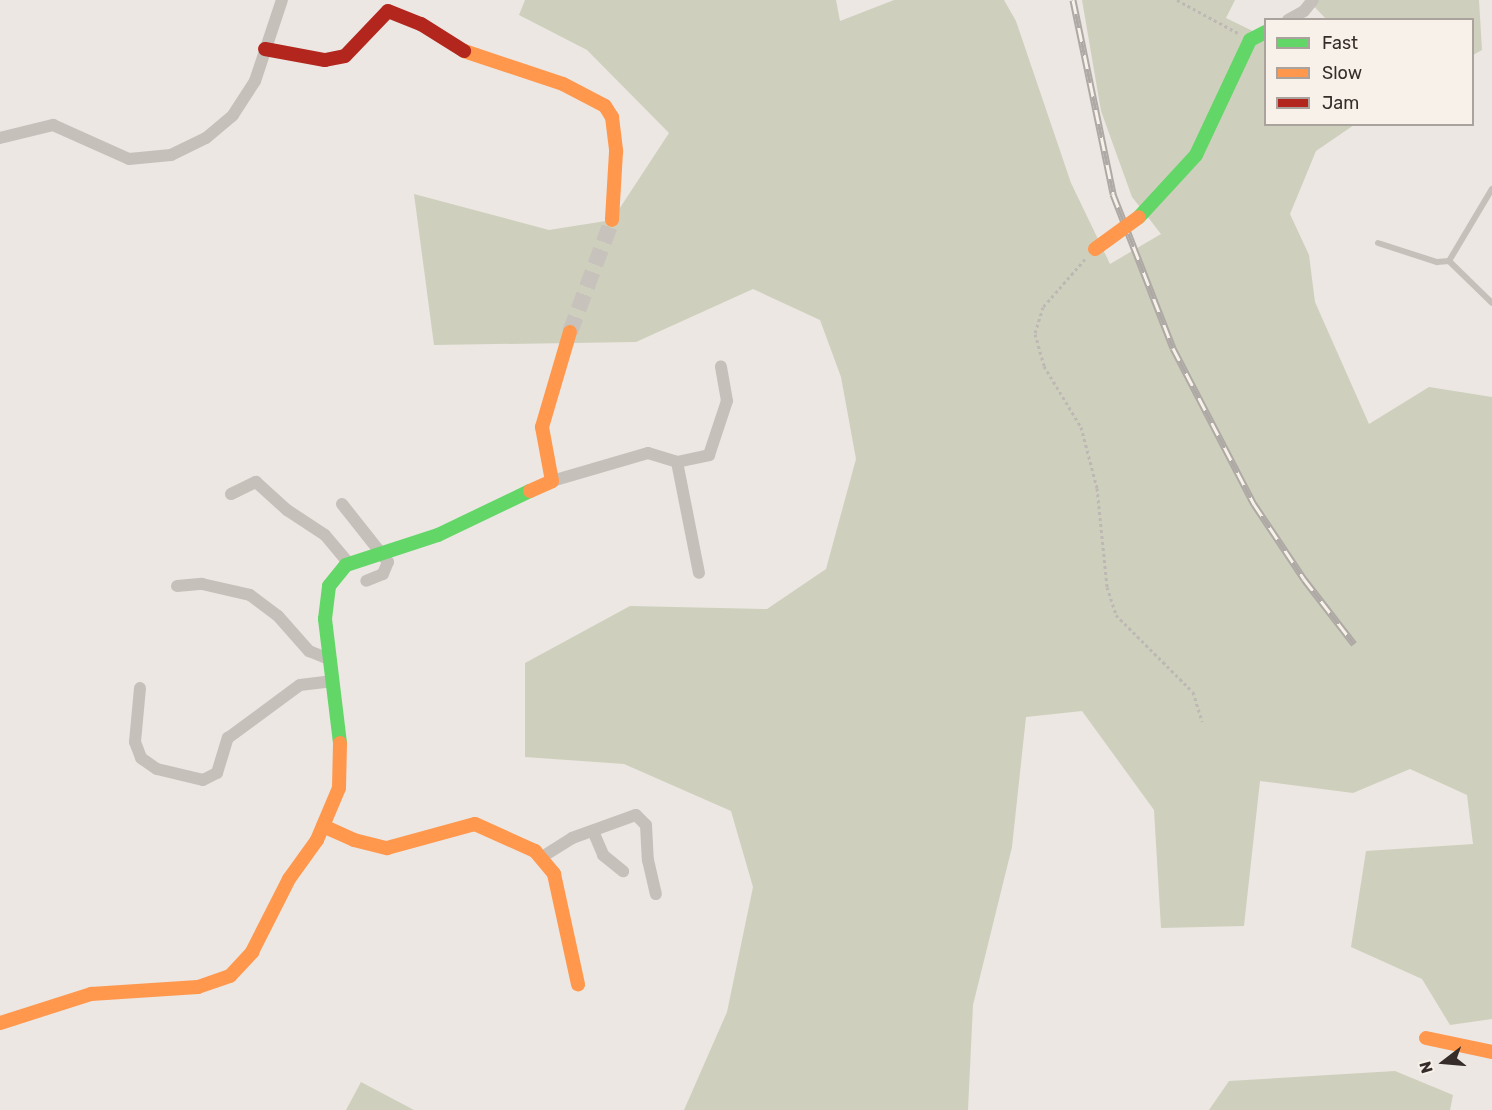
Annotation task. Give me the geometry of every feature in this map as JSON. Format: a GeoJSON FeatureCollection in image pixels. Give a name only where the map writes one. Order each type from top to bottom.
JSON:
{"type":"FeatureCollection","features":[{"type":"Feature","properties":{"kind":"street"},"geometry":{"type":"LineString","coordinates":[[0,138],[53,125],[129,159],[171,155],[206,138],[233,115],[255,81],[282,0]]}},
{"type":"Feature","properties":{"kind":"street"},"geometry":{"type":"LineString","coordinates":[[1292,18],[1304,11],[1313,0]]}},
{"type":"Feature","properties":{"kind":"street"},"geometry":{"type":"LineString","coordinates":[[265,49],[325,60],[345,56],[388,11],[421,24],[460,50],[563,84],[605,106],[612,117],[616,152],[612,220]]}},
{"type":"Feature","properties":{"kind":"street"},"geometry":{"type":"LineString","coordinates":[[1095,249],[1139,217],[1196,155],[1250,40],[1264,33]]}},
{"type":"Feature","properties":{"kind":"street"},"geometry":{"type":"LineString","coordinates":[[552,481],[542,427],[570,332]]}},
{"type":"Feature","properties":{"kind":"street"},"geometry":{"type":"LineString","coordinates":[[0,1023],[91,994],[198,987],[230,976],[252,952],[289,879],[322,826],[339,788],[340,734],[331,681],[325,619],[329,586],[349,564],[438,535],[552,481],[648,453],[677,462],[709,456],[727,400],[721,367]]}},
{"type":"Feature","properties":{"kind":"street"},"geometry":{"type":"LineString","coordinates":[[677,462],[699,573]]}},
{"type":"Feature","properties":{"kind":"street"},"geometry":{"type":"LineString","coordinates":[[231,494],[256,482],[287,510],[325,535],[349,564]]}},
{"type":"Feature","properties":{"kind":"street"},"geometry":{"type":"LineString","coordinates":[[342,504],[384,553],[388,562],[383,574],[366,581]]}},
{"type":"Feature","properties":{"kind":"street"},"geometry":{"type":"LineString","coordinates":[[177,586],[202,584],[250,595],[278,616],[309,651],[329,659]]}},
{"type":"Feature","properties":{"kind":"street"},"geometry":{"type":"LineString","coordinates":[[140,688],[135,742],[141,758],[157,769],[203,780],[217,773],[228,738],[300,685],[331,681]]}},
{"type":"Feature","properties":{"kind":"street"},"geometry":{"type":"LineString","coordinates":[[542,857],[572,838],[636,815],[643,818],[656,894]]}},
{"type":"Feature","properties":{"kind":"street"},"geometry":{"type":"LineString","coordinates":[[322,826],[387,848],[475,824],[511,837],[542,857],[554,874],[564,905],[578,984]]}},
{"type":"Feature","properties":{"kind":"street"},"geometry":{"type":"LineString","coordinates":[[593,831],[603,855],[623,871]]}},
{"type":"Feature","properties":{"kind":"street"},"geometry":{"type":"LineString","coordinates":[[1426,1038],[1492,1052]]}},
{"type":"Feature","properties":{"kind":"lane"},"geometry":{"type":"LineString","coordinates":[[1449,261],[1492,189]]}},
{"type":"Feature","properties":{"kind":"lane"},"geometry":{"type":"LineString","coordinates":[[1378,243],[1437,262],[1449,261],[1492,303]]}},
{"type":"Feature","properties":{"kind":"path"},"geometry":{"type":"LineString","coordinates":[[1177,0],[1250,40]]}},
{"type":"Feature","properties":{"kind":"path"},"geometry":{"type":"LineString","coordinates":[[1095,249],[1043,307],[1035,334],[1044,366],[1081,427],[1097,488],[1107,587],[1116,615],[1193,692],[1202,722]]}},
{"type":"Feature","properties":{"kind":"green space"},"geometry":{"type":"Polygon","coordinates":[[[525,0],[836,0],[840,21],[894,0],[1004,0],[1016,21],[1071,183],[1110,264],[1161,234],[1132,197],[1101,111],[1082,0],[1235,0],[1226,18],[1264,37],[1264,126],[1353,126],[1316,151],[1290,214],[1309,255],[1315,302],[1369,424],[1429,387],[1492,397],[1492,1019],[1450,1025],[1422,979],[1351,947],[1366,851],[1473,844],[1467,795],[1410,769],[1353,793],[1260,781],[1244,926],[1161,928],[1154,810],[1082,711],[1026,717],[1012,847],[973,1005],[968,1110],[684,1110],[727,1012],[753,887],[731,811],[624,764],[525,757],[525,663],[630,606],[767,609],[826,569],[856,459],[841,377],[820,320],[753,289],[636,342],[434,345],[414,194],[549,230],[612,220],[669,133],[587,50],[519,15],[525,0]]]}},
{"type":"Feature","properties":{"kind":"green space"},"geometry":{"type":"Polygon","coordinates":[[[1308,0],[1479,0],[1482,50],[1474,54],[1474,18],[1325,18],[1308,0]]]}},
{"type":"Feature","properties":{"kind":"green space"},"geometry":{"type":"Polygon","coordinates":[[[1395,1071],[1453,1095],[1450,1110],[1209,1110],[1229,1081],[1395,1071]]]}},
{"type":"Feature","properties":{"kind":"green space"},"geometry":{"type":"Polygon","coordinates":[[[361,1082],[414,1110],[346,1110],[361,1082]]]}},
{"type":"Feature","properties":{"kind":"tunnel"},"geometry":{"type":"LineString","coordinates":[[570,332],[612,220]]}},
{"type":"Feature","properties":{"kind":"railway"},"geometry":{"type":"LineString","coordinates":[[1073,0],[1113,194],[1173,348],[1254,504],[1304,579],[1354,644]]}},
{"type":"Feature","properties":{"kind":"traffic: fast"},"geometry":{"type":"LineString","coordinates":[[1139,217],[1196,155],[1250,40],[1264,33]]}},
{"type":"Feature","properties":{"kind":"traffic: fast"},"geometry":{"type":"LineString","coordinates":[[340,743],[325,619],[329,586],[346,565],[438,535],[530,491]]}},
{"type":"Feature","properties":{"kind":"traffic: slow"},"geometry":{"type":"LineString","coordinates":[[464,51],[563,84],[605,106],[612,117],[616,152],[612,220]]}},
{"type":"Feature","properties":{"kind":"traffic: slow"},"geometry":{"type":"LineString","coordinates":[[1095,249],[1139,217]]}},
{"type":"Feature","properties":{"kind":"traffic: slow"},"geometry":{"type":"LineString","coordinates":[[530,491],[552,481],[542,427],[570,332]]}},
{"type":"Feature","properties":{"kind":"traffic: slow"},"geometry":{"type":"LineString","coordinates":[[0,1023],[91,994],[198,987],[230,976],[252,952],[289,879],[317,840],[339,788],[340,743]]}},
{"type":"Feature","properties":{"kind":"traffic: slow"},"geometry":{"type":"LineString","coordinates":[[323,826],[354,840],[387,848],[475,824],[535,851],[554,874],[578,984]]}},
{"type":"Feature","properties":{"kind":"traffic: slow"},"geometry":{"type":"LineString","coordinates":[[1426,1038],[1492,1052]]}},
{"type":"Feature","properties":{"kind":"traffic: jam"},"geometry":{"type":"LineString","coordinates":[[265,49],[325,60],[345,56],[388,11],[421,24],[464,51]]}}]}
